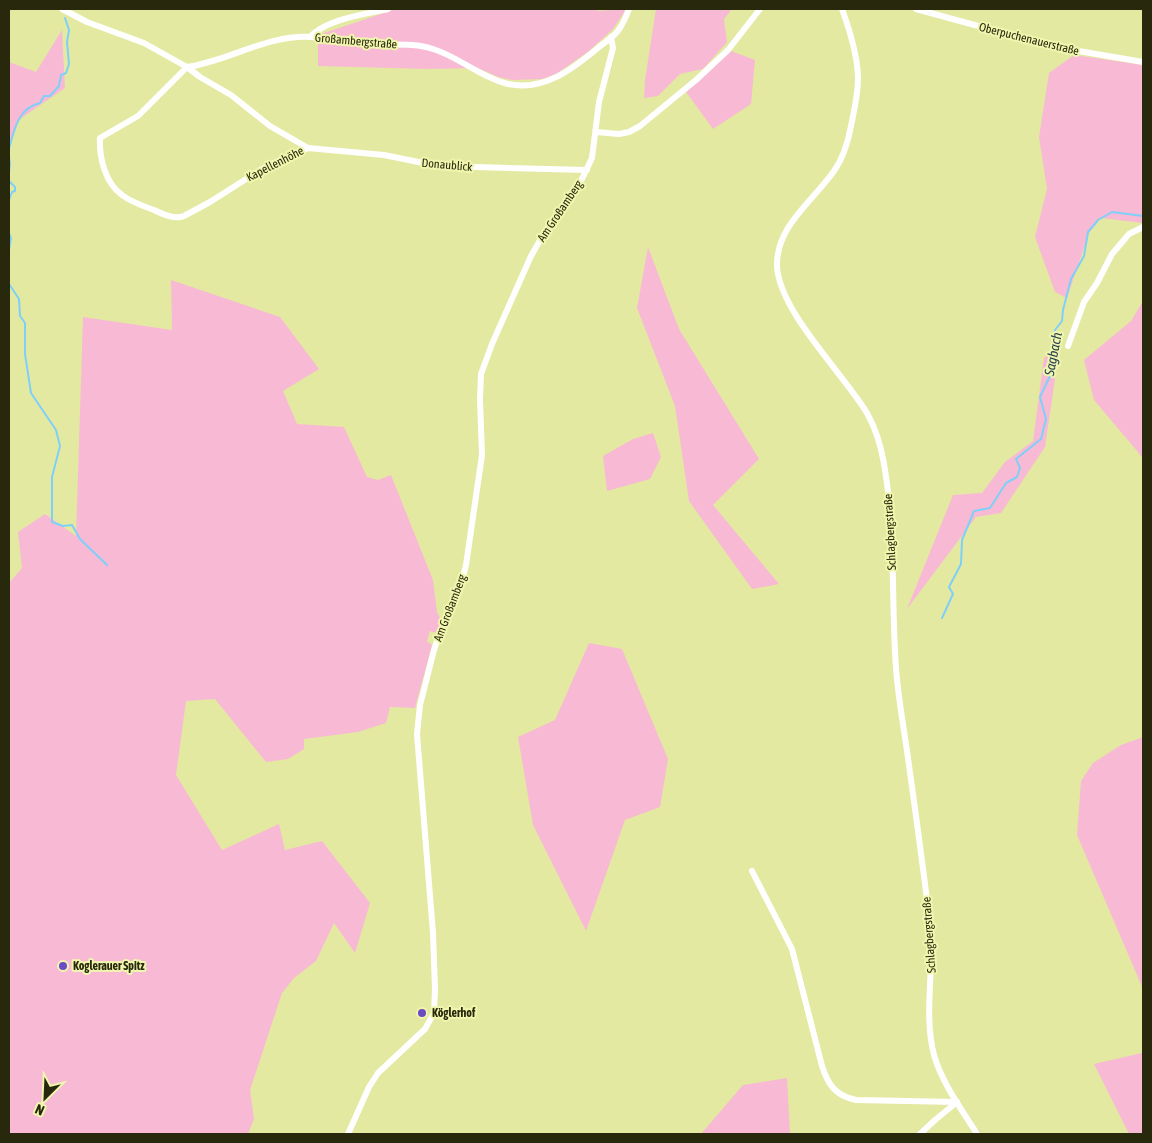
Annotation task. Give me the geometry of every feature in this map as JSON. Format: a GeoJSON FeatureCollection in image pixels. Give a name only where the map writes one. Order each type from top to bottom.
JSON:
{"type":"FeatureCollection","features":[{"type":"Feature","properties":{"kind":"street"},"geometry":{"type":"LineString","coordinates":[[62,9],[87,22],[144,43],[187,67]]}},
{"type":"Feature","properties":{"kind":"street"},"geometry":{"type":"LineString","coordinates":[[310,37],[314,32],[330,24],[388,9]]}},
{"type":"Feature","properties":{"kind":"street","name":"Großambergstraße"},"geometry":{"type":"LineString","coordinates":[[187,67],[220,59],[282,38],[310,37],[364,44],[431,48],[455,57],[468,67],[487,76],[518,86],[531,85],[556,78],[586,58],[611,37],[623,23],[629,9]]}},
{"type":"Feature","properties":{"kind":"street"},"geometry":{"type":"LineString","coordinates":[[596,132],[619,134],[630,132],[640,126],[696,80],[728,50],[760,9]]}},
{"type":"Feature","properties":{"kind":"street","name":"Schlagbergstraße"},"geometry":{"type":"LineString","coordinates":[[842,9],[855,52],[858,77],[857,95],[848,142],[842,158],[833,172],[786,230],[779,249],[778,271],[781,287],[793,310],[868,415],[877,435],[882,455],[893,539],[897,680],[930,926],[932,1041],[938,1067],[977,1134]]}},
{"type":"Feature","properties":{"kind":"street","name":"Oberpuchenauerstraße"},"geometry":{"type":"LineString","coordinates":[[916,9],[1055,47],[1143,62]]}},
{"type":"Feature","properties":{"kind":"street","name":"Am Großamberg"},"geometry":{"type":"LineString","coordinates":[[348,1134],[373,1080],[382,1068],[429,1024],[434,1013],[435,989],[417,720],[438,639],[459,592],[466,565],[482,454],[481,374],[492,344],[531,256],[546,230],[575,190],[592,158],[599,102],[612,48],[611,37]]}},
{"type":"Feature","properties":{"kind":"street","name":"Kapellenhöhe"},"geometry":{"type":"LineString","coordinates":[[187,67],[200,78],[231,94],[270,126],[308,148],[264,167],[210,202],[180,218],[159,212],[122,196],[112,184],[104,167],[100,152],[100,138],[138,116],[187,67]]}},
{"type":"Feature","properties":{"kind":"street","name":"Donaublick"},"geometry":{"type":"LineString","coordinates":[[308,148],[384,155],[438,166],[586,170]]}},
{"type":"Feature","properties":{"kind":"street"},"geometry":{"type":"LineString","coordinates":[[1068,346],[1084,302],[1097,283],[1112,254],[1129,234],[1143,228]]}},
{"type":"Feature","properties":{"kind":"street"},"geometry":{"type":"LineString","coordinates":[[752,871],[792,949],[822,1066],[833,1090],[841,1096],[856,1100],[957,1102]]}},
{"type":"Feature","properties":{"kind":"street"},"geometry":{"type":"LineString","coordinates":[[920,1134],[957,1102]]}},
{"type":"Feature","properties":{"kind":"shaded area"},"geometry":{"type":"Polygon","coordinates":[[[396,9],[595,9],[598,11],[626,9],[613,29],[589,51],[556,74],[542,79],[512,80],[498,77],[478,68],[426,69],[318,66],[318,35],[396,9]]]}},
{"type":"Feature","properties":{"kind":"shaded area"},"geometry":{"type":"Polygon","coordinates":[[[656,9],[732,9],[724,19],[727,42],[703,69],[680,74],[658,96],[644,98],[645,80],[656,9]]]}},
{"type":"Feature","properties":{"kind":"shaded area"},"geometry":{"type":"Polygon","coordinates":[[[62,30],[65,88],[17,121],[9,145],[9,62],[36,72],[62,30]]]}},
{"type":"Feature","properties":{"kind":"shaded area"},"geometry":{"type":"Polygon","coordinates":[[[731,51],[755,60],[751,104],[713,129],[686,92],[731,51]]]}},
{"type":"Feature","properties":{"kind":"shaded area"},"geometry":{"type":"Polygon","coordinates":[[[1074,55],[1143,65],[1143,223],[1101,218],[1089,233],[1067,298],[1055,292],[1035,237],[1047,189],[1039,137],[1049,73],[1074,55]]]}},
{"type":"Feature","properties":{"kind":"shaded area"},"geometry":{"type":"Polygon","coordinates":[[[648,247],[679,329],[759,459],[713,505],[779,584],[752,589],[689,501],[675,406],[637,308],[648,247]]]}},
{"type":"Feature","properties":{"kind":"shaded area"},"geometry":{"type":"Polygon","coordinates":[[[171,280],[280,317],[319,369],[283,391],[297,424],[344,427],[367,477],[378,480],[391,475],[433,580],[437,612],[441,620],[436,633],[430,631],[427,641],[432,645],[415,708],[390,707],[386,723],[358,732],[304,739],[304,749],[288,759],[266,762],[215,699],[186,701],[176,775],[222,850],[279,824],[285,850],[322,841],[370,903],[355,953],[334,923],[316,961],[294,978],[282,993],[250,1090],[254,1119],[248,1134],[9,1134],[9,583],[22,568],[18,532],[45,514],[76,536],[83,317],[172,330],[171,280]]]}},
{"type":"Feature","properties":{"kind":"shaded area"},"geometry":{"type":"Polygon","coordinates":[[[1143,301],[1143,458],[1094,400],[1084,360],[1131,321],[1143,301]]]}},
{"type":"Feature","properties":{"kind":"shaded area"},"geometry":{"type":"Polygon","coordinates":[[[1060,345],[1045,447],[1001,513],[976,517],[907,609],[953,495],[982,493],[1005,462],[1033,441],[1044,358],[1060,345]]]}},
{"type":"Feature","properties":{"kind":"shaded area"},"geometry":{"type":"Polygon","coordinates":[[[653,433],[661,457],[650,479],[607,491],[603,456],[633,439],[653,433]]]}},
{"type":"Feature","properties":{"kind":"shaded area"},"geometry":{"type":"Polygon","coordinates":[[[589,643],[622,649],[668,759],[660,807],[625,820],[586,931],[533,825],[518,737],[555,720],[589,643]]]}},
{"type":"Feature","properties":{"kind":"shaded area"},"geometry":{"type":"Polygon","coordinates":[[[1143,737],[1143,989],[1077,835],[1081,781],[1093,763],[1121,745],[1143,737]]]}},
{"type":"Feature","properties":{"kind":"shaded area"},"geometry":{"type":"Polygon","coordinates":[[[1143,1050],[1143,1134],[1129,1134],[1094,1064],[1142,1053],[1143,1050]]]}},
{"type":"Feature","properties":{"kind":"shaded area"},"geometry":{"type":"Polygon","coordinates":[[[787,1078],[790,1134],[701,1134],[743,1085],[787,1078]]]}},
{"type":"Feature","properties":{"kind":"waterway"},"geometry":{"type":"LineString","coordinates":[[9,149],[15,127],[22,115],[40,103],[44,96],[50,96],[59,86],[61,75],[66,73],[69,64],[67,42],[69,30],[65,18]]}},
{"type":"Feature","properties":{"kind":"waterway"},"geometry":{"type":"LineString","coordinates":[[9,157],[9,173]]}},
{"type":"Feature","properties":{"kind":"waterway"},"geometry":{"type":"LineString","coordinates":[[9,181],[15,187],[15,191],[12,192],[9,200]]}},
{"type":"Feature","properties":{"kind":"waterway","name":"Sagbach"},"geometry":{"type":"LineString","coordinates":[[942,618],[953,594],[949,587],[961,564],[962,540],[974,511],[990,508],[1006,483],[1017,477],[1020,468],[1016,459],[1041,439],[1046,419],[1040,397],[1051,374],[1055,330],[1062,321],[1071,279],[1084,256],[1088,232],[1098,220],[1112,212],[1143,216]]}},
{"type":"Feature","properties":{"kind":"waterway"},"geometry":{"type":"LineString","coordinates":[[9,233],[11,238],[9,250]]}},
{"type":"Feature","properties":{"kind":"waterway"},"geometry":{"type":"LineString","coordinates":[[9,284],[19,299],[20,316],[25,323],[25,354],[31,393],[56,430],[60,446],[52,477],[52,522],[63,526],[72,525],[80,539],[107,565]]}},
{"type":"Feature","properties":{"kind":"place","name":"Koglerauer Spitz"},"geometry":{"type":"Point","coordinates":[63,966]}},
{"type":"Feature","properties":{"kind":"place","name":"Köglerhof"},"geometry":{"type":"Point","coordinates":[422,1013]}}]}
